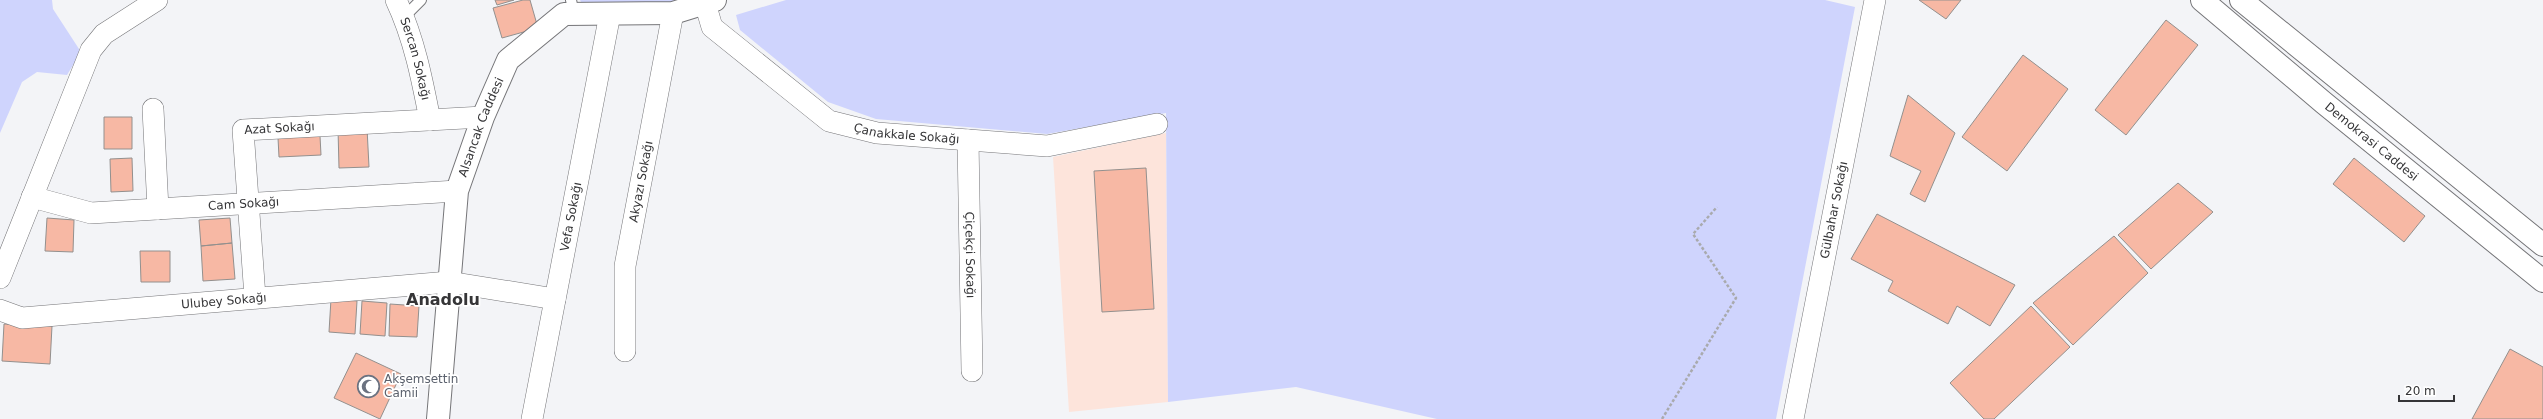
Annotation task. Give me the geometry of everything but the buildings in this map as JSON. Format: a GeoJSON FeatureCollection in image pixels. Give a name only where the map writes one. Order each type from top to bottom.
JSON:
{"type":"FeatureCollection","features":[{"type":"Feature","properties":{"kind":"main road","name":"Demokrasi Caddesi"},"geometry":{"type":"LineString","coordinates":[[2202,0],[2324,103],[2543,281]]}},
{"type":"Feature","properties":{"kind":"main road"},"geometry":{"type":"LineString","coordinates":[[2241,0],[2543,245]]}},
{"type":"Feature","properties":{"kind":"main road"},"geometry":{"type":"LineString","coordinates":[[2262,0],[2303,39],[2346,86]]}},
{"type":"Feature","properties":{"kind":"main road","name":"Alsancak Caddesi"},"geometry":{"type":"LineString","coordinates":[[438,419],[457,191],[484,117],[508,60],[572,7],[610,14],[673,14],[710,2]]}},
{"type":"Feature","properties":{"kind":"street"},"geometry":{"type":"LineString","coordinates":[[0,278],[91,50],[104,34],[157,0]]}},
{"type":"Feature","properties":{"kind":"street","name":"Gülbahar Sokağı"},"geometry":{"type":"LineString","coordinates":[[1793,419],[1875,0]]}},
{"type":"Feature","properties":{"kind":"street","name":"Çanakkale Sokağı"},"geometry":{"type":"LineString","coordinates":[[710,2],[712,27],[829,121],[877,133],[1046,146],[1157,124]]}},
{"type":"Feature","properties":{"kind":"street","name":"Sercan Sokağı"},"geometry":{"type":"LineString","coordinates":[[400,9],[419,65],[430,120]]}},
{"type":"Feature","properties":{"kind":"street","name":"Vefa Sokağı"},"geometry":{"type":"LineString","coordinates":[[532,419],[610,14]]}},
{"type":"Feature","properties":{"kind":"street","name":"Akyazı Sokağı"},"geometry":{"type":"LineString","coordinates":[[625,351],[625,266],[673,14]]}},
{"type":"Feature","properties":{"kind":"street"},"geometry":{"type":"LineString","coordinates":[[153,109],[158,209]]}},
{"type":"Feature","properties":{"kind":"street","name":"Azat Sokağı"},"geometry":{"type":"LineString","coordinates":[[255,297],[243,130],[484,117]]}},
{"type":"Feature","properties":{"kind":"street","name":"Çiçekçi Sokağı"},"geometry":{"type":"LineString","coordinates":[[968,140],[972,371]]}},
{"type":"Feature","properties":{"kind":"street","name":"Cam Sokağı"},"geometry":{"type":"LineString","coordinates":[[32,197],[91,213],[457,191]]}},
{"type":"Feature","properties":{"kind":"street","name":"Ulubey Sokağı"},"geometry":{"type":"LineString","coordinates":[[0,310],[22,318],[255,297],[449,282],[555,299]]}},
{"type":"Feature","properties":{"kind":"lane"},"geometry":{"type":"LineString","coordinates":[[400,9],[422,0]]}},
{"type":"Feature","properties":{"kind":"path"},"geometry":{"type":"LineString","coordinates":[[1662,419],[1736,298],[1693,234],[1717,207]]}},
{"type":"Feature","properties":{"kind":"shaded area"},"geometry":{"type":"Polygon","coordinates":[[[0,0],[52,0],[53,9],[81,52],[67,75],[37,72],[22,82],[0,133],[0,0]]]}},
{"type":"Feature","properties":{"kind":"shaded area"},"geometry":{"type":"Polygon","coordinates":[[[580,0],[682,0],[669,4],[582,4],[580,0]]]}},
{"type":"Feature","properties":{"kind":"shaded area"},"geometry":{"type":"Polygon","coordinates":[[[786,0],[1825,0],[1855,7],[1776,419],[1437,419],[1296,387],[1168,402],[1166,113],[1047,134],[876,119],[828,102],[740,30],[736,15],[786,0]]]}},
{"type":"Feature","properties":{"kind":"shaded area"},"geometry":{"type":"Polygon","coordinates":[[[1166,133],[1168,402],[1069,412],[1053,157],[1166,133]]]}},
{"type":"Feature","properties":{"kind":"place","name":"Akşemsettin Camii"},"geometry":{"type":"Point","coordinates":[368,386]}},
{"type":"Feature","properties":{"kind":"district","name":"Anadolu"},"geometry":{"type":"Point","coordinates":[443,299]}}]}
